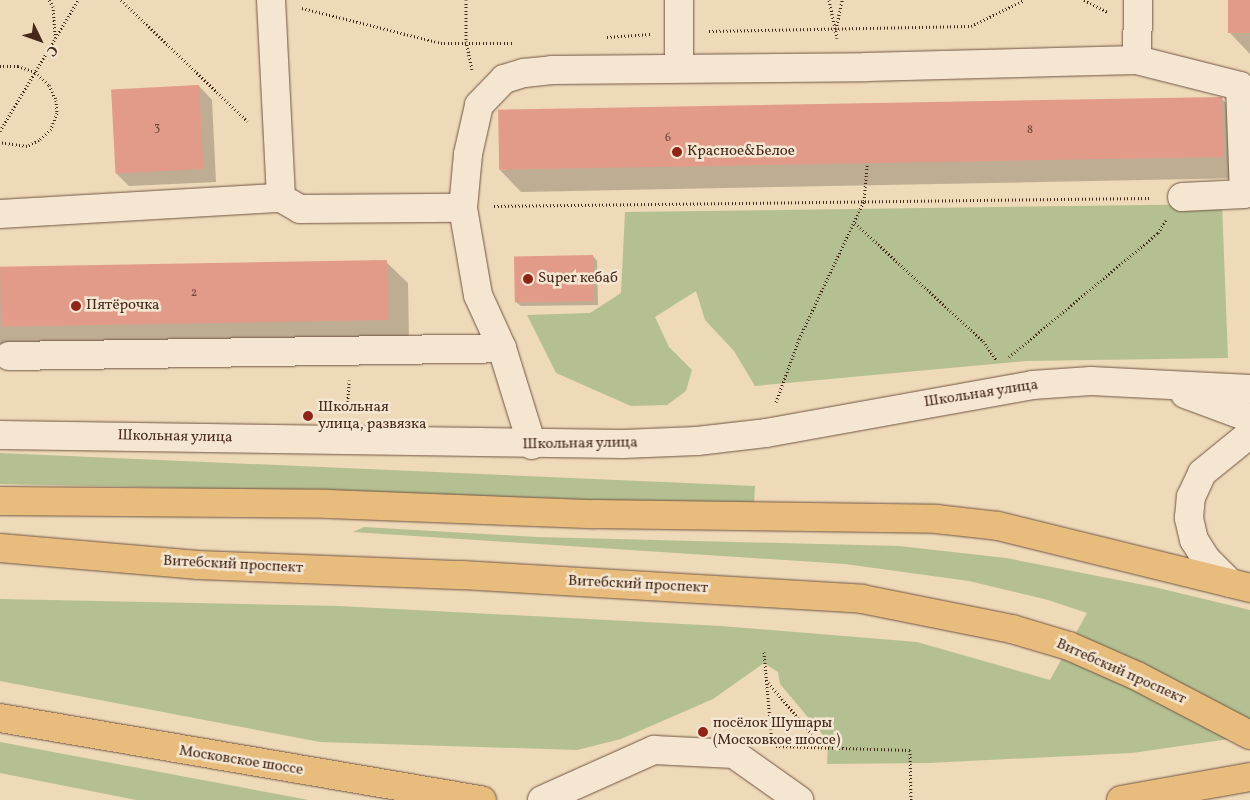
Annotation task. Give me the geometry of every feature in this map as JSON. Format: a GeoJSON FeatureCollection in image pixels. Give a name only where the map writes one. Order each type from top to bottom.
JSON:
{"type":"FeatureCollection","features":[{"type":"Feature","properties":{"kind":"main road"},"geometry":{"type":"LineString","coordinates":[[0,500],[328,504],[594,514],[936,519],[998,526],[1240,586]]}},
{"type":"Feature","properties":{"kind":"main road","name":"Витебский проспект"},"geometry":{"type":"LineString","coordinates":[[0,548],[198,565],[463,575],[862,599],[1012,629],[1069,646],[1137,676],[1250,735]]}},
{"type":"Feature","properties":{"kind":"main road"},"geometry":{"type":"LineString","coordinates":[[0,568],[198,565]]}},
{"type":"Feature","properties":{"kind":"main road","name":"Московское шоссе"},"geometry":{"type":"LineString","coordinates":[[0,718],[482,800]]}},
{"type":"Feature","properties":{"kind":"main road"},"geometry":{"type":"LineString","coordinates":[[1120,800],[1250,777]]}},
{"type":"Feature","properties":{"kind":"street"},"geometry":{"type":"LineString","coordinates":[[679,0],[679,67]]}},
{"type":"Feature","properties":{"kind":"street"},"geometry":{"type":"LineString","coordinates":[[1137,60],[1138,0]]}},
{"type":"Feature","properties":{"kind":"street"},"geometry":{"type":"LineString","coordinates":[[281,198],[283,3]]}},
{"type":"Feature","properties":{"kind":"street"},"geometry":{"type":"LineString","coordinates":[[532,445],[502,348],[478,295],[463,208],[468,154],[479,105],[504,79],[524,72],[679,67],[841,67],[1137,60],[1240,86],[1244,194],[1182,197]]}},
{"type":"Feature","properties":{"kind":"street"},"geometry":{"type":"LineString","coordinates":[[0,214],[281,198],[300,208],[463,208]]}},
{"type":"Feature","properties":{"kind":"street"},"geometry":{"type":"LineString","coordinates":[[9,356],[502,348]]}},
{"type":"Feature","properties":{"kind":"street","name":"Школьная улица"},"geometry":{"type":"LineString","coordinates":[[0,435],[532,445],[707,440],[844,420],[1032,384],[1091,381],[1250,389]]}},
{"type":"Feature","properties":{"kind":"street","name":"Школьная улица"},"geometry":{"type":"LineString","coordinates":[[1155,384],[1250,418]]}},
{"type":"Feature","properties":{"kind":"street"},"geometry":{"type":"LineString","coordinates":[[1240,586],[1206,559],[1194,540],[1189,518],[1192,497],[1202,473],[1250,434]]}},
{"type":"Feature","properties":{"kind":"street"},"geometry":{"type":"LineString","coordinates":[[542,800],[654,750],[734,754],[799,800]]}},
{"type":"Feature","properties":{"kind":"path"},"geometry":{"type":"LineString","coordinates":[[49,0],[55,39]]}},
{"type":"Feature","properties":{"kind":"path"},"geometry":{"type":"LineString","coordinates":[[0,131],[78,0]]}},
{"type":"Feature","properties":{"kind":"path"},"geometry":{"type":"LineString","coordinates":[[121,0],[280,153]]}},
{"type":"Feature","properties":{"kind":"path"},"geometry":{"type":"LineString","coordinates":[[466,0],[466,41],[479,105]]}},
{"type":"Feature","properties":{"kind":"path"},"geometry":{"type":"LineString","coordinates":[[829,0],[836,30],[841,67]]}},
{"type":"Feature","properties":{"kind":"path"},"geometry":{"type":"LineString","coordinates":[[836,30],[842,0]]}},
{"type":"Feature","properties":{"kind":"path"},"geometry":{"type":"LineString","coordinates":[[602,38],[678,31],[836,30],[971,26],[1024,0]]}},
{"type":"Feature","properties":{"kind":"path"},"geometry":{"type":"LineString","coordinates":[[283,3],[441,43],[466,41],[517,43]]}},
{"type":"Feature","properties":{"kind":"path"},"geometry":{"type":"LineString","coordinates":[[0,66],[18,66],[35,72],[49,85],[56,100],[57,113],[51,128],[39,140],[28,146],[0,142]]}},
{"type":"Feature","properties":{"kind":"path"},"geometry":{"type":"LineString","coordinates":[[773,409],[799,339],[864,201],[867,164]]}},
{"type":"Feature","properties":{"kind":"path"},"geometry":{"type":"LineString","coordinates":[[463,208],[1182,197]]}},
{"type":"Feature","properties":{"kind":"path"},"geometry":{"type":"LineString","coordinates":[[1006,360],[1023,343],[1158,233],[1182,197]]}},
{"type":"Feature","properties":{"kind":"path"},"geometry":{"type":"LineString","coordinates":[[854,223],[983,341],[1001,366]]}},
{"type":"Feature","properties":{"kind":"path"},"geometry":{"type":"LineString","coordinates":[[347,416],[350,350]]}},
{"type":"Feature","properties":{"kind":"path"},"geometry":{"type":"LineString","coordinates":[[764,652],[772,746],[910,750],[912,800]]}},
{"type":"Feature","properties":{"kind":"path"},"geometry":{"type":"LineString","coordinates":[[765,679],[822,746]]}},
{"type":"Feature","properties":{"kind":"green space"},"geometry":{"type":"Polygon","coordinates":[[[1222,204],[1228,358],[1027,361],[755,386],[734,351],[705,320],[696,291],[655,317],[669,347],[692,370],[686,391],[667,405],[631,406],[556,373],[527,315],[590,313],[621,293],[625,212],[1222,204]]]}},
{"type":"Feature","properties":{"kind":"green space"},"geometry":{"type":"Polygon","coordinates":[[[0,453],[755,486],[754,504],[659,505],[325,491],[0,484],[0,453]]]}},
{"type":"Feature","properties":{"kind":"green space"},"geometry":{"type":"Polygon","coordinates":[[[364,527],[537,537],[899,546],[1006,558],[1154,587],[1250,610],[1250,736],[1132,753],[928,763],[827,764],[828,741],[780,684],[778,672],[764,663],[713,699],[621,739],[577,750],[320,742],[0,681],[0,599],[339,606],[721,626],[917,642],[1050,680],[1087,613],[1048,600],[969,581],[845,564],[353,532],[364,527]]]}},
{"type":"Feature","properties":{"kind":"green space"},"geometry":{"type":"Polygon","coordinates":[[[0,742],[309,800],[136,800],[0,773],[0,742]]]}},
{"type":"Feature","properties":{"kind":"building"},"geometry":{"type":"Polygon","coordinates":[[[1228,0],[1250,0],[1250,33],[1228,33],[1228,0]]]}},
{"type":"Feature","properties":{"kind":"building"},"geometry":{"type":"Polygon","coordinates":[[[199,85],[203,169],[116,173],[111,90],[199,85]]]}},
{"type":"Feature","properties":{"kind":"building"},"geometry":{"type":"Polygon","coordinates":[[[1222,97],[1223,157],[499,170],[498,110],[1222,97]]]}},
{"type":"Feature","properties":{"kind":"building"},"geometry":{"type":"Polygon","coordinates":[[[593,255],[594,301],[515,302],[514,256],[593,255]]]}},
{"type":"Feature","properties":{"kind":"building"},"geometry":{"type":"Polygon","coordinates":[[[387,260],[388,320],[1,327],[0,267],[387,260]]]}},
{"type":"Feature","properties":{"kind":"place","name":"Красное&Белое"},"geometry":{"type":"Point","coordinates":[677,152]}},
{"type":"Feature","properties":{"kind":"place","name":"Super кебаб"},"geometry":{"type":"Point","coordinates":[528,279]}},
{"type":"Feature","properties":{"kind":"place","name":"Пятёрочка"},"geometry":{"type":"Point","coordinates":[76,306]}},
{"type":"Feature","properties":{"kind":"place","name":"Школьная улица, развязка"},"geometry":{"type":"Point","coordinates":[308,416]}},
{"type":"Feature","properties":{"kind":"place","name":"посёлок Шушары (Московкое шоссе)"},"geometry":{"type":"Point","coordinates":[703,732]}}]}
